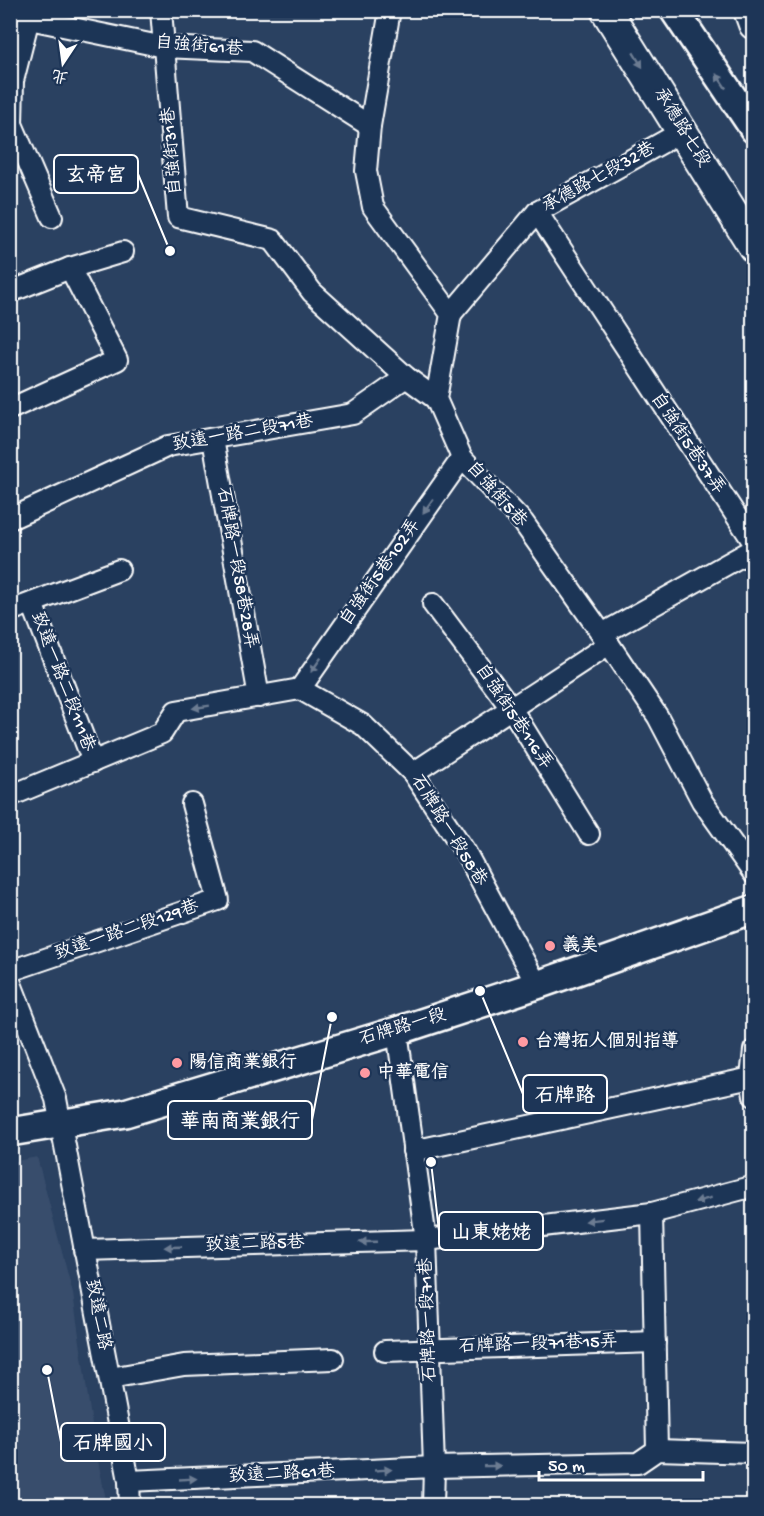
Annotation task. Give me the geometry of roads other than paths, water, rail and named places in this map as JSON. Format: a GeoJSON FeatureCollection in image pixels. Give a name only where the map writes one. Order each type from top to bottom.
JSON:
{"type":"FeatureCollection","features":[{"type":"Feature","properties":{"kind":"main road","name":"承德路七段"},"geometry":{"type":"LineString","coordinates":[[606,10],[753,247]]}},
{"type":"Feature","properties":{"kind":"main road"},"geometry":{"type":"LineString","coordinates":[[749,10],[753,24]]}},
{"type":"Feature","properties":{"kind":"street","name":"自強街31巷"},"geometry":{"type":"LineString","coordinates":[[161,10],[178,217],[273,240],[312,292],[406,377],[436,399]]}},
{"type":"Feature","properties":{"kind":"street"},"geometry":{"type":"LineString","coordinates":[[390,10],[370,126],[366,171],[373,207],[451,314],[436,399]]}},
{"type":"Feature","properties":{"kind":"street"},"geometry":{"type":"LineString","coordinates":[[674,10],[753,129]]}},
{"type":"Feature","properties":{"kind":"street","name":"自強街61巷"},"geometry":{"type":"LineString","coordinates":[[20,16],[164,47],[252,51],[370,126]]}},
{"type":"Feature","properties":{"kind":"street"},"geometry":{"type":"LineString","coordinates":[[20,16],[13,81],[12,124],[52,217]]}},
{"type":"Feature","properties":{"kind":"street","name":"承德路七段32巷"},"geometry":{"type":"LineString","coordinates":[[451,314],[537,212],[683,131]]}},
{"type":"Feature","properties":{"kind":"street","name":"自強街5巷37弄"},"geometry":{"type":"LineString","coordinates":[[537,212],[753,543]]}},
{"type":"Feature","properties":{"kind":"street"},"geometry":{"type":"LineString","coordinates":[[10,292],[70,268],[123,252]]}},
{"type":"Feature","properties":{"kind":"street"},"geometry":{"type":"LineString","coordinates":[[10,409],[117,360],[70,268]]}},
{"type":"Feature","properties":{"kind":"street","name":"致遠一路二段71巷"},"geometry":{"type":"LineString","coordinates":[[10,519],[168,446],[353,414],[406,377]]}},
{"type":"Feature","properties":{"kind":"street","name":"自強街5巷"},"geometry":{"type":"LineString","coordinates":[[436,399],[462,458],[523,522],[605,639],[658,717],[702,801],[753,874]]}},
{"type":"Feature","properties":{"kind":"street","name":"石牌路一段58巷28弄"},"geometry":{"type":"LineString","coordinates":[[213,439],[259,697]]}},
{"type":"Feature","properties":{"kind":"street","name":"自強街5巷102弄"},"geometry":{"type":"LineString","coordinates":[[300,689],[462,458]]}},
{"type":"Feature","properties":{"kind":"street"},"geometry":{"type":"LineString","coordinates":[[413,773],[511,708],[605,639],[753,549]]}},
{"type":"Feature","properties":{"kind":"street"},"geometry":{"type":"LineString","coordinates":[[10,611],[118,570]]}},
{"type":"Feature","properties":{"kind":"street","name":"致遠一路二段111巷"},"geometry":{"type":"LineString","coordinates":[[32,603],[93,762]]}},
{"type":"Feature","properties":{"kind":"street","name":"自強街5巷116弄"},"geometry":{"type":"LineString","coordinates":[[433,603],[511,708],[589,834]]}},
{"type":"Feature","properties":{"kind":"street"},"geometry":{"type":"LineString","coordinates":[[259,697],[300,689]]}},
{"type":"Feature","properties":{"kind":"street","name":"石牌路一段58巷"},"geometry":{"type":"LineString","coordinates":[[300,689],[363,725],[413,773],[466,853],[537,985]]}},
{"type":"Feature","properties":{"kind":"street","name":"致遠一路二段111巷"},"geometry":{"type":"LineString","coordinates":[[10,796],[162,733],[176,711],[259,697]]}},
{"type":"Feature","properties":{"kind":"street","name":"致遠一路二段129巷"},"geometry":{"type":"LineString","coordinates":[[10,971],[218,900],[192,804]]}},
{"type":"Feature","properties":{"kind":"street","name":"石牌路一段"},"geometry":{"type":"LineString","coordinates":[[10,1132],[125,1113],[397,1031],[537,985],[753,909]]}},
{"type":"Feature","properties":{"kind":"street","name":"致遠二路"},"geometry":{"type":"LineString","coordinates":[[10,981],[56,1099],[129,1481],[130,1506]]}},
{"type":"Feature","properties":{"kind":"street","name":"石牌路一段71巷"},"geometry":{"type":"LineString","coordinates":[[397,1031],[426,1240],[434,1467],[433,1506]]}},
{"type":"Feature","properties":{"kind":"street"},"geometry":{"type":"LineString","coordinates":[[413,1151],[752,1087],[753,1050]]}},
{"type":"Feature","properties":{"kind":"street","name":"致遠二路5巷"},"geometry":{"type":"LineString","coordinates":[[84,1250],[426,1240],[652,1213],[753,1186]]}},
{"type":"Feature","properties":{"kind":"street"},"geometry":{"type":"LineString","coordinates":[[652,1213],[657,1450],[753,1453]]}},
{"type":"Feature","properties":{"kind":"street","name":"石牌路一段71巷15弄"},"geometry":{"type":"LineString","coordinates":[[385,1351],[655,1342]]}},
{"type":"Feature","properties":{"kind":"street"},"geometry":{"type":"LineString","coordinates":[[110,1378],[184,1365],[333,1359]]}},
{"type":"Feature","properties":{"kind":"street","name":"致遠二路61巷"},"geometry":{"type":"LineString","coordinates":[[129,1481],[434,1467],[638,1464],[657,1450]]}},
{"type":"Feature","properties":{"kind":"place","name":"玄帝宮"},"geometry":{"type":"Point","coordinates":[170,251]}},
{"type":"Feature","properties":{"kind":"place","name":"義美"},"geometry":{"type":"Point","coordinates":[550,946]}},
{"type":"Feature","properties":{"kind":"place","name":"石牌路"},"geometry":{"type":"Point","coordinates":[480,991]}},
{"type":"Feature","properties":{"kind":"place","name":"華南商業銀行"},"geometry":{"type":"Point","coordinates":[332,1017]}},
{"type":"Feature","properties":{"kind":"place","name":"台灣拓人個別指導"},"geometry":{"type":"Point","coordinates":[523,1042]}},
{"type":"Feature","properties":{"kind":"place","name":"陽信商業銀行"},"geometry":{"type":"Point","coordinates":[177,1063]}},
{"type":"Feature","properties":{"kind":"place","name":"中華電信"},"geometry":{"type":"Point","coordinates":[365,1073]}},
{"type":"Feature","properties":{"kind":"place","name":"山東姥姥"},"geometry":{"type":"Point","coordinates":[431,1162]}},
{"type":"Feature","properties":{"kind":"place","name":"石牌國小"},"geometry":{"type":"Point","coordinates":[47,1370]}}]}
